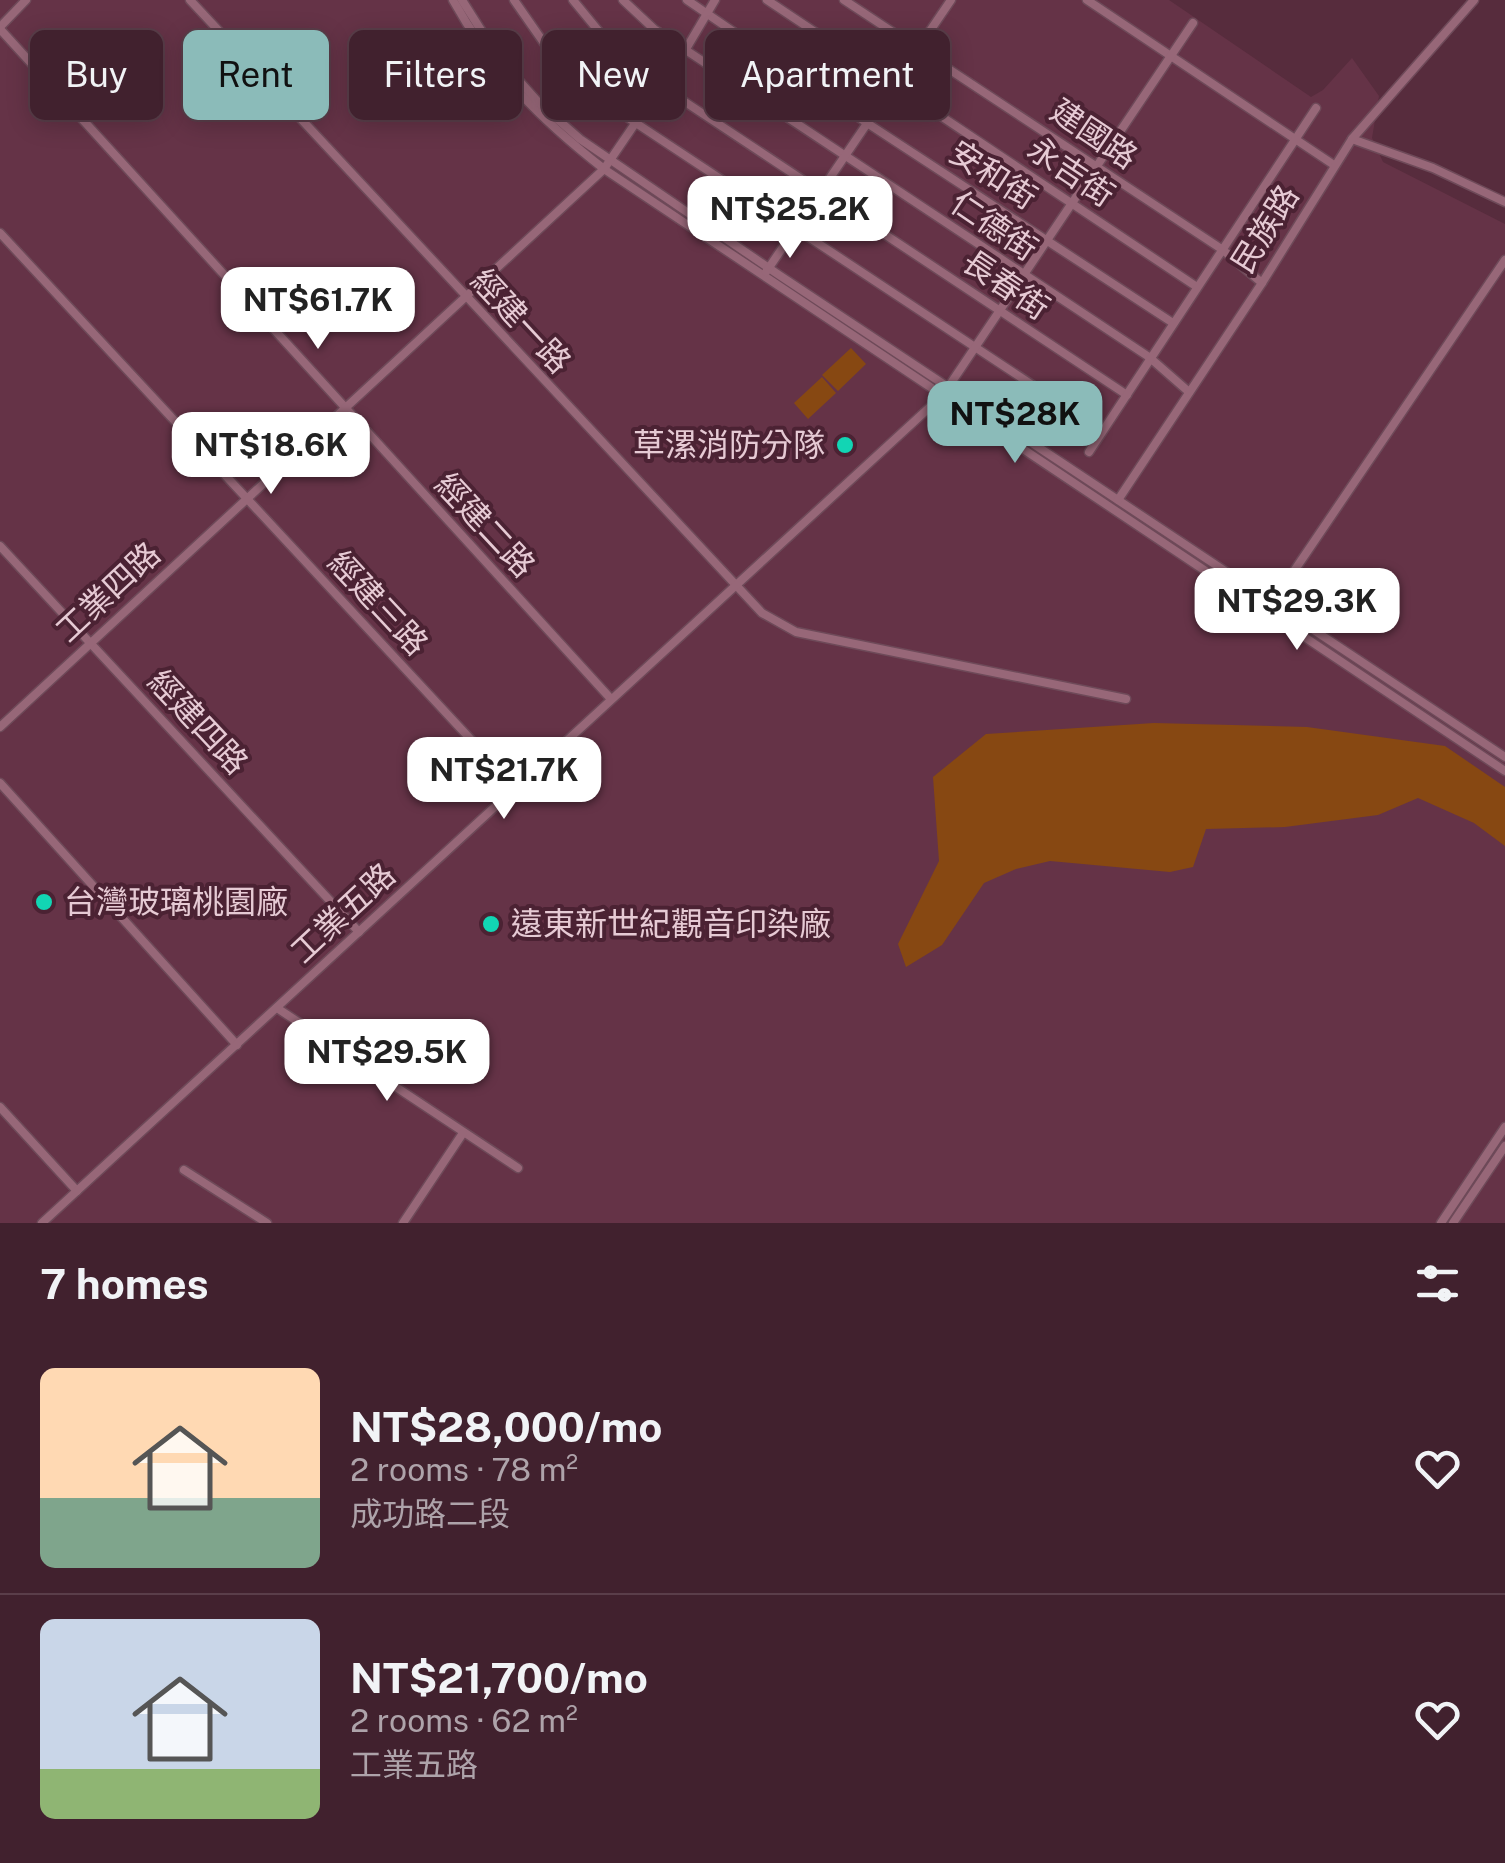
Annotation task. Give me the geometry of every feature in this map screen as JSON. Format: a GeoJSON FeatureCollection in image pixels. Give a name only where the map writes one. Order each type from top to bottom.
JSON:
{"type":"FeatureCollection","features":[{"type":"Feature","properties":{"kind":"street"},"geometry":{"type":"LineString","coordinates":[[0,28],[26,0]]}},
{"type":"Feature","properties":{"kind":"street","name":"經建一路"},"geometry":{"type":"LineString","coordinates":[[190,0],[762,614],[796,632],[1126,698]]}},
{"type":"Feature","properties":{"kind":"street"},"geometry":{"type":"LineString","coordinates":[[453,0],[508,82],[537,114],[604,169],[1118,499],[1505,757]]}},
{"type":"Feature","properties":{"kind":"street"},"geometry":{"type":"LineString","coordinates":[[462,0],[498,57],[539,103],[580,139],[766,272]]}},
{"type":"Feature","properties":{"kind":"street"},"geometry":{"type":"LineString","coordinates":[[514,0],[571,72],[598,98],[1102,431]]}},
{"type":"Feature","properties":{"kind":"street","name":"長春街"},"geometry":{"type":"LineString","coordinates":[[573,0],[598,30]]}},
{"type":"Feature","properties":{"kind":"street","name":"仁德街"},"geometry":{"type":"LineString","coordinates":[[623,0],[654,29],[1149,357],[1189,392]]}},
{"type":"Feature","properties":{"kind":"street","name":"安和街"},"geometry":{"type":"LineString","coordinates":[[687,0],[1173,323]]}},
{"type":"Feature","properties":{"kind":"street","name":"工業四路"},"geometry":{"type":"LineString","coordinates":[[686,50],[715,0]]}},
{"type":"Feature","properties":{"kind":"street","name":"永吉街"},"geometry":{"type":"LineString","coordinates":[[767,0],[812,30]]}},
{"type":"Feature","properties":{"kind":"street","name":"建國路"},"geometry":{"type":"LineString","coordinates":[[844,0],[890,30]]}},
{"type":"Feature","properties":{"kind":"street"},"geometry":{"type":"LineString","coordinates":[[930,30],[951,0]]}},
{"type":"Feature","properties":{"kind":"street"},"geometry":{"type":"LineString","coordinates":[[1087,0],[1334,165]]}},
{"type":"Feature","properties":{"kind":"street","name":"民族路"},"geometry":{"type":"LineString","coordinates":[[1118,499],[1262,283],[1352,139],[1474,0]]}},
{"type":"Feature","properties":{"kind":"street","name":"工業五路"},"geometry":{"type":"LineString","coordinates":[[42,1223],[946,391],[1192,22]]}},
{"type":"Feature","properties":{"kind":"street","name":"經建二路"},"geometry":{"type":"LineString","coordinates":[[0,28],[611,699]]}},
{"type":"Feature","properties":{"kind":"street","name":"建國路"},"geometry":{"type":"LineString","coordinates":[[950,70],[1223,250],[1262,283]]}},
{"type":"Feature","properties":{"kind":"street","name":"長春街"},"geometry":{"type":"LineString","coordinates":[[685,102],[1127,395]]}},
{"type":"Feature","properties":{"kind":"street"},"geometry":{"type":"LineString","coordinates":[[1089,452],[1316,108]]}},
{"type":"Feature","properties":{"kind":"street"},"geometry":{"type":"LineString","coordinates":[[766,272],[869,120]]}},
{"type":"Feature","properties":{"kind":"street","name":"永吉街"},"geometry":{"type":"LineString","coordinates":[[947,120],[1197,287]]}},
{"type":"Feature","properties":{"kind":"street","name":"工業四路"},"geometry":{"type":"LineString","coordinates":[[0,728],[604,169],[636,122]]}},
{"type":"Feature","properties":{"kind":"street"},"geometry":{"type":"LineString","coordinates":[[1352,139],[1433,168],[1505,202]]}},
{"type":"Feature","properties":{"kind":"street","name":"經建三路"},"geometry":{"type":"LineString","coordinates":[[0,233],[515,787]]}},
{"type":"Feature","properties":{"kind":"street"},"geometry":{"type":"LineString","coordinates":[[1268,611],[1505,260]]}},
{"type":"Feature","properties":{"kind":"street"},"geometry":{"type":"LineString","coordinates":[[946,391],[1108,505],[1505,771]]}},
{"type":"Feature","properties":{"kind":"street"},"geometry":{"type":"LineString","coordinates":[[1108,505],[1118,499]]}},
{"type":"Feature","properties":{"kind":"street","name":"經建四路"},"geometry":{"type":"LineString","coordinates":[[0,546],[360,932]]}},
{"type":"Feature","properties":{"kind":"street"},"geometry":{"type":"LineString","coordinates":[[0,782],[237,1045]]}},
{"type":"Feature","properties":{"kind":"street"},"geometry":{"type":"LineString","coordinates":[[277,1008],[518,1168]]}},
{"type":"Feature","properties":{"kind":"street"},"geometry":{"type":"LineString","coordinates":[[0,1107],[77,1190]]}},
{"type":"Feature","properties":{"kind":"street"},"geometry":{"type":"LineString","coordinates":[[1442,1223],[1505,1127]]}},
{"type":"Feature","properties":{"kind":"street"},"geometry":{"type":"LineString","coordinates":[[403,1223],[463,1132]]}},
{"type":"Feature","properties":{"kind":"street"},"geometry":{"type":"LineString","coordinates":[[1452,1223],[1505,1146]]}},
{"type":"Feature","properties":{"kind":"street"},"geometry":{"type":"LineString","coordinates":[[184,1170],[267,1223]]}},
{"type":"Feature","properties":{"kind":"shaded area"},"geometry":{"type":"Polygon","coordinates":[[[0,0],[1169,0],[1311,97],[1323,90],[1352,58],[1379,96],[1372,138],[1383,162],[1505,224],[1505,1223],[0,1223],[0,0]]]}},
{"type":"Feature","properties":{"kind":"shaded area"},"geometry":{"type":"Polygon","coordinates":[[[851,348],[866,364],[838,391],[822,375],[851,348]]]}},
{"type":"Feature","properties":{"kind":"shaded area"},"geometry":{"type":"Polygon","coordinates":[[[822,377],[836,393],[808,419],[794,403],[822,377]]]}},
{"type":"Feature","properties":{"kind":"shaded area"},"geometry":{"type":"Polygon","coordinates":[[[1154,723],[1307,727],[1445,746],[1505,787],[1505,846],[1474,823],[1418,798],[1378,815],[1285,827],[1206,829],[1193,867],[1170,872],[1050,861],[1016,869],[984,883],[942,945],[906,967],[898,944],[939,861],[933,777],[986,734],[1154,723]]]}},
{"type":"Feature","properties":{"kind":"place","name":"草漯消防分隊"},"geometry":{"type":"Point","coordinates":[845,445]}},
{"type":"Feature","properties":{"kind":"place","name":"台灣玻璃桃園廠"},"geometry":{"type":"Point","coordinates":[44,902]}},
{"type":"Feature","properties":{"kind":"place","name":"遠東新世紀觀音印染廠"},"geometry":{"type":"Point","coordinates":[491,924]}}]}
